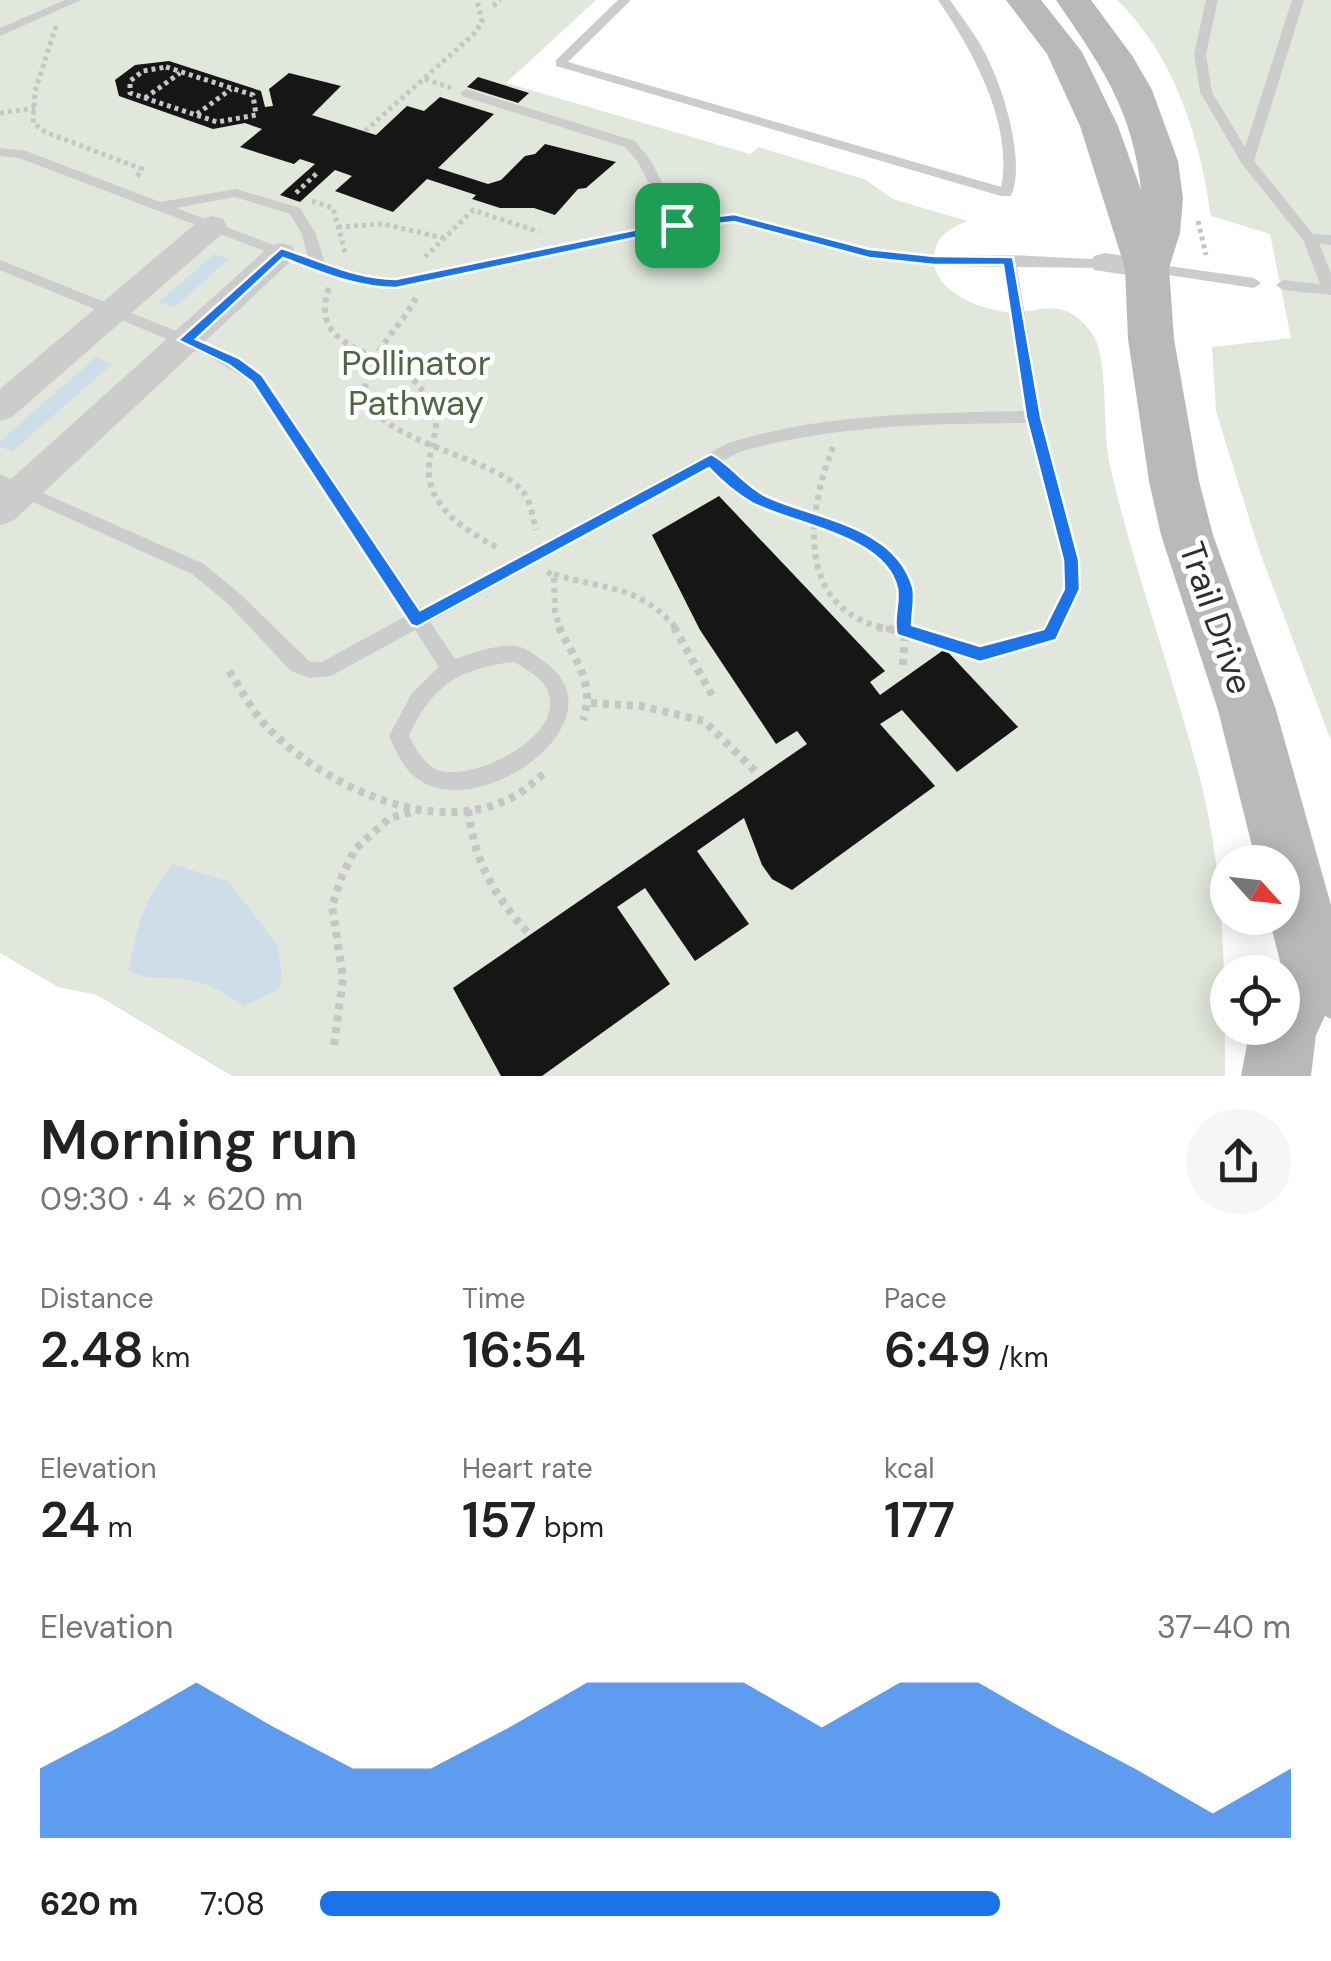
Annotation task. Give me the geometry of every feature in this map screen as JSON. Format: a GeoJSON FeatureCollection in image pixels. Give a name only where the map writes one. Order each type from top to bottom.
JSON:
{"type":"FeatureCollection","features":[{"type":"Feature","properties":{"kind":"street","name":"Trail Drive"},"geometry":{"type":"LineString","coordinates":[[1023,0],[1064,52],[1099,126],[1126,266],[1151,339],[1174,481],[1188,535],[1247,710],[1325,972],[1282,1033],[1276,1076]]}},
{"type":"Feature","properties":{"kind":"street","name":"Trail Drive"},"geometry":{"type":"LineString","coordinates":[[1072,0],[1126,74],[1143,106],[1154,143],[1160,199],[1156,248],[1126,266]]}},
{"type":"Feature","properties":{"kind":"street"},"geometry":{"type":"LineString","coordinates":[[0,408],[212,226]]}},
{"type":"Feature","properties":{"kind":"street"},"geometry":{"type":"LineString","coordinates":[[8,493],[186,340],[281,252]]}},
{"type":"Feature","properties":{"kind":"lane"},"geometry":{"type":"LineString","coordinates":[[0,32],[75,0]]}},
{"type":"Feature","properties":{"kind":"lane"},"geometry":{"type":"LineString","coordinates":[[624,0],[560,63],[1006,193],[1011,184],[1007,150],[986,68],[944,0]]}},
{"type":"Feature","properties":{"kind":"lane"},"geometry":{"type":"LineString","coordinates":[[1212,0],[1200,54],[1206,92],[1247,162],[1309,238],[1331,290],[1283,285]]}},
{"type":"Feature","properties":{"kind":"lane"},"geometry":{"type":"LineString","coordinates":[[1247,162],[1298,0]]}},
{"type":"Feature","properties":{"kind":"lane"},"geometry":{"type":"LineString","coordinates":[[466,93],[630,144],[644,160],[677,225]]}},
{"type":"Feature","properties":{"kind":"lane"},"geometry":{"type":"LineString","coordinates":[[0,152],[21,154],[338,274],[374,283],[422,280],[677,225],[734,218],[869,254],[1126,266],[1254,282]]}},
{"type":"Feature","properties":{"kind":"lane"},"geometry":{"type":"LineString","coordinates":[[157,206],[236,193],[295,212],[309,234],[318,266]]}},
{"type":"Feature","properties":{"kind":"lane"},"geometry":{"type":"LineString","coordinates":[[1309,238],[1331,240]]}},
{"type":"Feature","properties":{"kind":"lane"},"geometry":{"type":"LineString","coordinates":[[1009,260],[1034,417],[1071,560],[1072,589],[1050,635]]}},
{"type":"Feature","properties":{"kind":"lane"},"geometry":{"type":"LineString","coordinates":[[0,264],[186,340],[234,362],[257,378],[452,669]]}},
{"type":"Feature","properties":{"kind":"lane"},"geometry":{"type":"LineString","coordinates":[[8,493],[198,569],[233,598],[284,655],[310,670],[324,670],[711,460],[773,434],[844,424],[1034,417]]}},
{"type":"Feature","properties":{"kind":"lane"},"geometry":{"type":"LineString","coordinates":[[518,654],[538,663],[558,681],[562,706],[553,729],[518,761],[483,778],[441,781],[412,764],[399,736],[412,704],[452,669],[486,656],[518,654]]}},
{"type":"Feature","properties":{"kind":"path"},"geometry":{"type":"LineString","coordinates":[[365,132],[475,33],[482,22],[477,0]]}},
{"type":"Feature","properties":{"kind":"path"},"geometry":{"type":"LineString","coordinates":[[493,6],[500,0]]}},
{"type":"Feature","properties":{"kind":"path"},"geometry":{"type":"LineString","coordinates":[[46,15],[56,19],[56,29],[34,91],[33,122],[37,128],[142,168],[136,174],[138,182]]}},
{"type":"Feature","properties":{"kind":"path"},"geometry":{"type":"LineString","coordinates":[[166,67],[181,72],[253,95],[256,115],[216,122],[130,93],[130,81],[144,71],[166,67]]}},
{"type":"Feature","properties":{"kind":"path"},"geometry":{"type":"LineString","coordinates":[[145,98],[181,72]]}},
{"type":"Feature","properties":{"kind":"path"},"geometry":{"type":"LineString","coordinates":[[196,115],[232,88]]}},
{"type":"Feature","properties":{"kind":"path"},"geometry":{"type":"LineString","coordinates":[[0,113],[35,108]]}},
{"type":"Feature","properties":{"kind":"path"},"geometry":{"type":"LineString","coordinates":[[294,194],[317,173]]}},
{"type":"Feature","properties":{"kind":"path"},"geometry":{"type":"LineString","coordinates":[[304,198],[334,208],[350,260]]}},
{"type":"Feature","properties":{"kind":"path"},"geometry":{"type":"LineString","coordinates":[[540,232],[473,210],[422,260],[422,280],[414,303],[374,361],[364,383],[371,408],[390,425],[493,467],[524,493],[554,576],[556,618],[588,676],[591,703],[578,732]]}},
{"type":"Feature","properties":{"kind":"path"},"geometry":{"type":"LineString","coordinates":[[338,227],[383,224],[444,238]]}},
{"type":"Feature","properties":{"kind":"path"},"geometry":{"type":"LineString","coordinates":[[522,236],[556,229]]}},
{"type":"Feature","properties":{"kind":"path"},"geometry":{"type":"LineString","coordinates":[[412,263],[447,251]]}},
{"type":"Feature","properties":{"kind":"path"},"geometry":{"type":"LineString","coordinates":[[338,274],[325,295],[324,311],[335,336],[374,361],[394,364],[416,384],[438,427],[430,486],[442,507],[466,528],[554,576],[618,586],[658,607],[692,646],[714,697]]}},
{"type":"Feature","properties":{"kind":"path"},"geometry":{"type":"LineString","coordinates":[[844,424],[819,478],[811,517],[811,552],[820,578],[842,607],[868,624],[903,630],[980,654],[1050,635]]}},
{"type":"Feature","properties":{"kind":"path"},"geometry":{"type":"LineString","coordinates":[[711,460],[734,484],[761,500],[845,530],[893,565],[905,588],[903,664]]}},
{"type":"Feature","properties":{"kind":"path"},"geometry":{"type":"LineString","coordinates":[[229,670],[268,728],[306,760],[356,792],[399,806],[468,810],[490,806],[535,784],[547,771]]}},
{"type":"Feature","properties":{"kind":"path"},"geometry":{"type":"LineString","coordinates":[[591,703],[641,706],[704,721],[757,773]]}},
{"type":"Feature","properties":{"kind":"path"},"geometry":{"type":"LineString","coordinates":[[334,1045],[343,978],[332,906],[342,876],[355,850],[390,818],[425,808]]}},
{"type":"Feature","properties":{"kind":"path"},"geometry":{"type":"LineString","coordinates":[[468,810],[472,849],[480,876],[530,935]]}},
{"type":"Feature","properties":{"kind":"green space","name":"Pollinator Pathway"},"geometry":{"type":"Polygon","coordinates":[[[0,0],[596,0],[506,83],[750,154],[758,147],[864,179],[893,199],[967,221],[943,235],[937,244],[934,263],[945,285],[968,301],[994,310],[1058,309],[1070,313],[1092,334],[1103,371],[1111,470],[1208,812],[1213,845],[1210,845],[1210,935],[1222,935],[1223,955],[1210,955],[1210,1045],[1225,1045],[1225,1076],[232,1076],[97,995],[58,987],[0,953],[0,0]]]}},
{"type":"Feature","properties":{"kind":"green space"},"geometry":{"type":"Polygon","coordinates":[[[1117,0],[1331,0],[1331,741],[1258,547],[1216,411],[1212,347],[1291,338],[1270,234],[1211,216],[1200,158],[1182,100],[1155,47],[1117,0]]]}},
{"type":"Feature","properties":{"kind":"shaded area"},"geometry":{"type":"Polygon","coordinates":[[[214,254],[229,259],[174,308],[159,302],[214,254]]]}},
{"type":"Feature","properties":{"kind":"shaded area"},"geometry":{"type":"Polygon","coordinates":[[[96,357],[112,364],[12,452],[0,446],[0,441],[96,357]]]}},
{"type":"Feature","properties":{"kind":"shaded area"},"geometry":{"type":"Polygon","coordinates":[[[173,864],[229,882],[278,946],[282,978],[279,989],[244,1006],[200,983],[149,977],[129,970],[143,913],[173,864]]]}},
{"type":"Feature","properties":{"kind":"building"},"geometry":{"type":"Polygon","coordinates":[[[169,61],[261,91],[265,107],[273,106],[269,89],[289,73],[341,86],[312,115],[376,135],[407,106],[424,111],[440,97],[494,114],[438,168],[488,184],[501,180],[525,156],[535,154],[545,144],[616,162],[586,188],[578,189],[555,215],[534,208],[500,208],[472,199],[476,195],[427,179],[393,212],[335,191],[352,176],[335,170],[300,202],[280,195],[315,164],[300,159],[294,164],[240,147],[262,129],[245,123],[213,129],[119,96],[115,80],[135,65],[169,61]]]}},
{"type":"Feature","properties":{"kind":"building"},"geometry":{"type":"Polygon","coordinates":[[[478,77],[529,93],[518,103],[467,87],[478,77]]]}},
{"type":"Feature","properties":{"kind":"building"},"geometry":{"type":"Polygon","coordinates":[[[719,496],[885,671],[870,682],[880,695],[945,649],[1018,727],[957,772],[902,710],[880,724],[935,786],[792,890],[772,879],[762,865],[744,818],[697,851],[749,924],[695,961],[645,888],[617,907],[670,984],[542,1076],[501,1076],[453,988],[807,744],[797,731],[776,744],[700,630],[652,535],[719,496]]]}},
{"type":"Feature","properties":{"kind":"route"},"geometry":{"type":"LineString","coordinates":[[734,218],[869,254],[934,260],[1009,260],[1034,417],[1071,560],[1072,589],[1050,635],[980,654],[903,630],[905,588],[893,565],[845,530],[761,500],[734,484],[711,460],[417,620],[257,378],[234,362],[186,340],[281,252],[338,274],[374,283],[396,283],[677,225],[734,218]]}}]}
